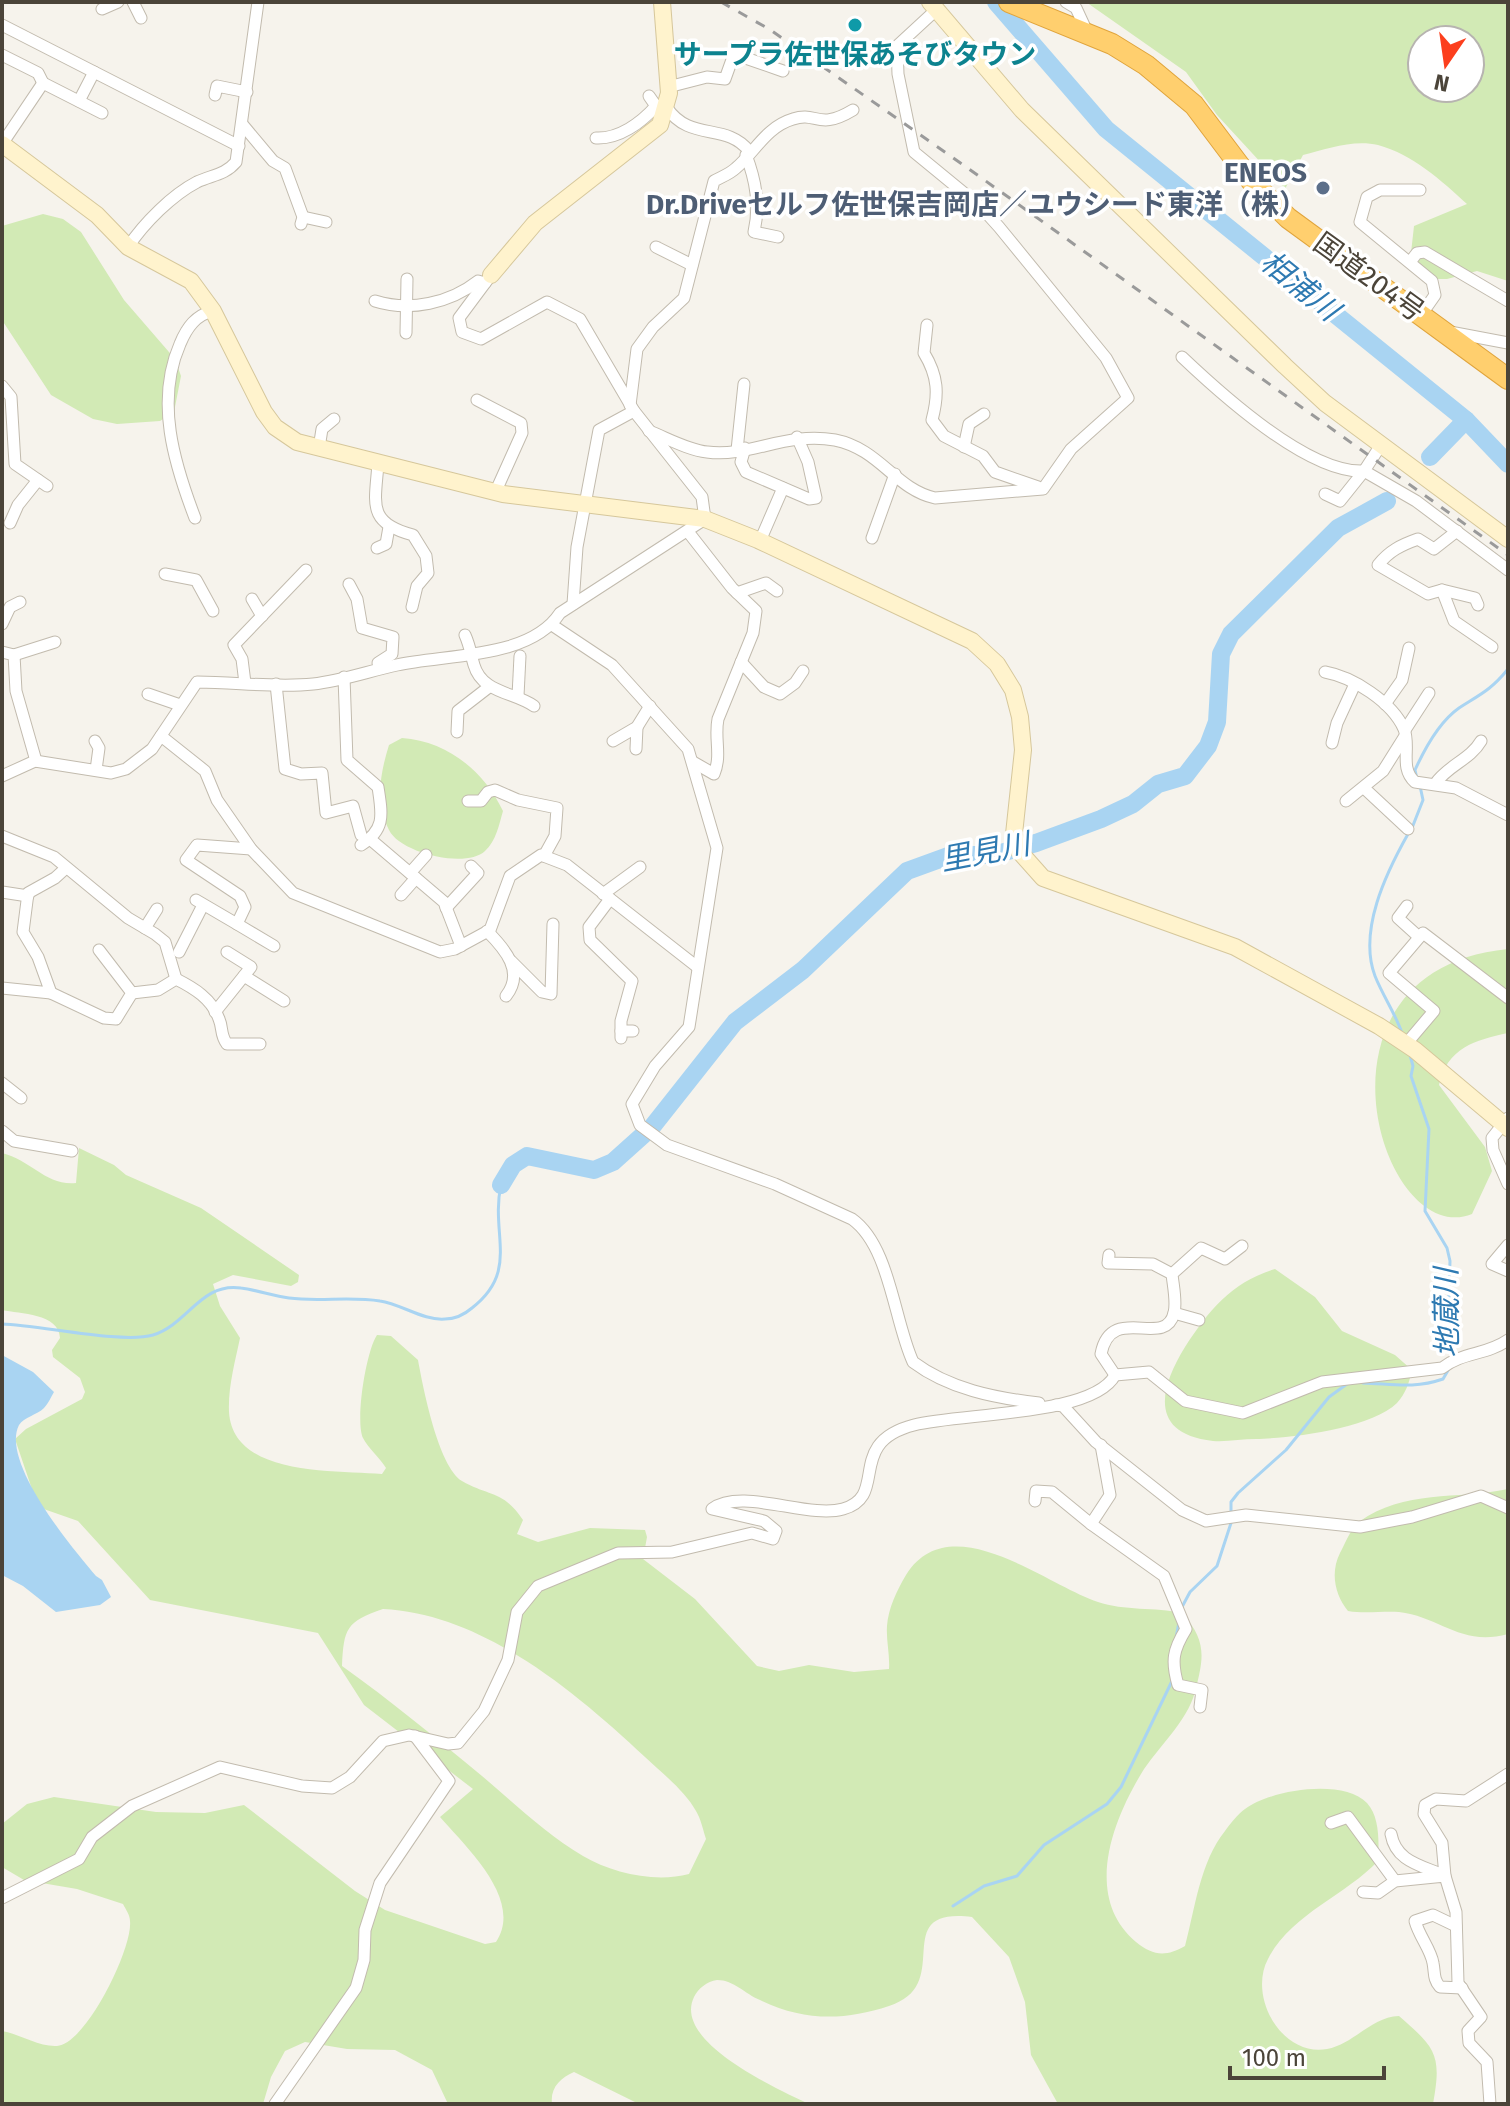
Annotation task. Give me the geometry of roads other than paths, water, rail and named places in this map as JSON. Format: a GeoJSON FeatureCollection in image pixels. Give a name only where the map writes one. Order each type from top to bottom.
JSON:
{"type":"FeatureCollection","features":[{"type":"Feature","properties":{"kind":"highway","name":"国道204号"},"geometry":{"type":"LineString","coordinates":[[1009,2],[1089,34],[1146,65],[1194,105],[1252,182],[1288,218],[1508,379]]}},
{"type":"Feature","properties":{"kind":"street"},"geometry":{"type":"LineString","coordinates":[[102,9],[118,2]]}},
{"type":"Feature","properties":{"kind":"street"},"geometry":{"type":"LineString","coordinates":[[133,2],[141,18]]}},
{"type":"Feature","properties":{"kind":"street"},"geometry":{"type":"LineString","coordinates":[[128,247],[155,215],[195,183],[228,171],[236,162],[258,2]]}},
{"type":"Feature","properties":{"kind":"street"},"geometry":{"type":"LineString","coordinates":[[596,138],[611,139],[646,117],[668,87],[662,2]]}},
{"type":"Feature","properties":{"kind":"street"},"geometry":{"type":"LineString","coordinates":[[1066,2],[1076,8],[1089,34]]}},
{"type":"Feature","properties":{"kind":"street"},"geometry":{"type":"LineString","coordinates":[[1043,489],[1071,449],[1128,398],[1106,358],[999,227],[981,207],[914,152],[898,74],[897,46],[933,6],[1055,143],[1285,366],[1325,403],[1508,539]]}},
{"type":"Feature","properties":{"kind":"street"},"geometry":{"type":"LineString","coordinates":[[2,25],[239,146]]}},
{"type":"Feature","properties":{"kind":"street"},"geometry":{"type":"LineString","coordinates":[[668,87],[707,77],[725,79],[734,54],[783,71]]}},
{"type":"Feature","properties":{"kind":"street"},"geometry":{"type":"LineString","coordinates":[[2,55],[38,73],[43,83],[102,113]]}},
{"type":"Feature","properties":{"kind":"street"},"geometry":{"type":"LineString","coordinates":[[79,101],[94,72]]}},
{"type":"Feature","properties":{"kind":"street"},"geometry":{"type":"LineString","coordinates":[[43,83],[2,144],[97,215],[128,247],[191,281],[213,311],[275,427],[297,442],[495,493],[705,519],[760,541],[972,641],[997,664],[1013,690],[1020,717],[1023,750],[1014,834],[1019,851],[1030,865],[1043,878],[1066,889],[1235,947],[1406,1044],[1506,1123],[1492,1138],[1493,1150],[1508,1184]]}},
{"type":"Feature","properties":{"kind":"street"},"geometry":{"type":"LineString","coordinates":[[215,95],[217,86],[247,92]]}},
{"type":"Feature","properties":{"kind":"street"},"geometry":{"type":"LineString","coordinates":[[658,103],[681,125],[732,137],[747,153],[754,176],[758,212],[754,232],[778,237]]}},
{"type":"Feature","properties":{"kind":"street"},"geometry":{"type":"LineString","coordinates":[[658,103],[660,125],[535,223],[459,318],[462,332],[481,339],[542,304],[557,305],[580,319],[632,409],[702,497],[705,519]]}},
{"type":"Feature","properties":{"kind":"street"},"geometry":{"type":"LineString","coordinates":[[632,409],[637,349],[653,327],[684,298],[714,181],[736,168],[768,134],[794,118],[827,123],[853,110]]}},
{"type":"Feature","properties":{"kind":"street"},"geometry":{"type":"LineString","coordinates":[[242,124],[273,161],[285,168],[302,220],[326,222]]}},
{"type":"Feature","properties":{"kind":"street"},"geometry":{"type":"LineString","coordinates":[[1420,190],[1380,190],[1367,197],[1361,209],[1360,222],[1410,262],[1435,287],[1435,295],[1421,315]]}},
{"type":"Feature","properties":{"kind":"street"},"geometry":{"type":"LineString","coordinates":[[656,247],[673,262],[692,265]]}},
{"type":"Feature","properties":{"kind":"street"},"geometry":{"type":"LineString","coordinates":[[1410,262],[1417,253],[1425,252],[1508,301]]}},
{"type":"Feature","properties":{"kind":"street"},"geometry":{"type":"LineString","coordinates":[[406,333],[407,279]]}},
{"type":"Feature","properties":{"kind":"street"},"geometry":{"type":"LineString","coordinates":[[375,301],[434,304],[460,295],[478,281],[488,279]]}},
{"type":"Feature","properties":{"kind":"street"},"geometry":{"type":"LineString","coordinates":[[195,518],[180,477],[168,418],[168,391],[176,352],[185,332],[201,314],[213,311]]}},
{"type":"Feature","properties":{"kind":"street"},"geometry":{"type":"LineString","coordinates":[[927,325],[924,353],[935,368],[938,398],[932,420],[944,436],[983,456],[995,472],[1043,489]]}},
{"type":"Feature","properties":{"kind":"street"},"geometry":{"type":"LineString","coordinates":[[1443,331],[1508,343]]}},
{"type":"Feature","properties":{"kind":"street"},"geometry":{"type":"LineString","coordinates":[[1182,357],[1240,410],[1300,449],[1350,472],[1364,471],[1416,501],[1508,570]]}},
{"type":"Feature","properties":{"kind":"street"},"geometry":{"type":"LineString","coordinates":[[2,376],[2,387],[11,397],[7,414],[15,464],[42,483],[18,505],[10,523]]}},
{"type":"Feature","properties":{"kind":"street"},"geometry":{"type":"LineString","coordinates":[[744,384],[741,462],[746,472],[809,499],[816,498],[808,462],[797,437]]}},
{"type":"Feature","properties":{"kind":"street"},"geometry":{"type":"LineString","coordinates":[[477,400],[521,423],[522,433],[495,493]]}},
{"type":"Feature","properties":{"kind":"street"},"geometry":{"type":"LineString","coordinates":[[573,604],[577,547],[599,430],[632,409]]}},
{"type":"Feature","properties":{"kind":"street"},"geometry":{"type":"LineString","coordinates":[[964,447],[969,424],[984,414]]}},
{"type":"Feature","properties":{"kind":"street"},"geometry":{"type":"LineString","coordinates":[[319,448],[322,429],[334,419]]}},
{"type":"Feature","properties":{"kind":"street"},"geometry":{"type":"LineString","coordinates":[[648,431],[707,453],[808,436],[861,447],[918,494],[935,498],[1043,489]]}},
{"type":"Feature","properties":{"kind":"street"},"geometry":{"type":"LineString","coordinates":[[1329,499],[1340,501],[1381,445]]}},
{"type":"Feature","properties":{"kind":"street"},"geometry":{"type":"LineString","coordinates":[[378,464],[375,505],[389,527],[413,535],[426,556],[428,573],[417,586],[412,607]]}},
{"type":"Feature","properties":{"kind":"street"},"geometry":{"type":"LineString","coordinates":[[872,538],[895,474]]}},
{"type":"Feature","properties":{"kind":"street"},"geometry":{"type":"LineString","coordinates":[[760,541],[783,488]]}},
{"type":"Feature","properties":{"kind":"street"},"geometry":{"type":"LineString","coordinates":[[2,776],[36,761],[111,773],[126,769],[143,758],[161,736],[197,682],[315,684],[430,658],[474,654],[510,646],[552,625],[560,613],[689,533],[705,519]]}},
{"type":"Feature","properties":{"kind":"street"},"geometry":{"type":"LineString","coordinates":[[377,548],[386,544],[389,527]]}},
{"type":"Feature","properties":{"kind":"street"},"geometry":{"type":"LineString","coordinates":[[1457,531],[1434,549],[1418,539],[1407,543],[1388,552],[1375,565],[1428,594],[1442,590],[1475,598],[1478,605]]}},
{"type":"Feature","properties":{"kind":"street"},"geometry":{"type":"LineString","coordinates":[[689,533],[737,593],[756,611],[741,662],[718,719],[715,733],[720,755],[714,774],[693,762]]}},
{"type":"Feature","properties":{"kind":"street"},"geometry":{"type":"LineString","coordinates":[[245,683],[242,659],[234,645],[306,570]]}},
{"type":"Feature","properties":{"kind":"street"},"geometry":{"type":"LineString","coordinates":[[165,574],[196,580],[213,611]]}},
{"type":"Feature","properties":{"kind":"street"},"geometry":{"type":"LineString","coordinates":[[737,593],[766,583],[777,591]]}},
{"type":"Feature","properties":{"kind":"street"},"geometry":{"type":"LineString","coordinates":[[349,584],[357,599],[362,628],[393,637],[392,654],[375,664],[375,670]]}},
{"type":"Feature","properties":{"kind":"street"},"geometry":{"type":"LineString","coordinates":[[1442,590],[1454,621],[1485,647]]}},
{"type":"Feature","properties":{"kind":"street"},"geometry":{"type":"LineString","coordinates":[[252,599],[262,616]]}},
{"type":"Feature","properties":{"kind":"street"},"geometry":{"type":"LineString","coordinates":[[2,624],[14,602]]}},
{"type":"Feature","properties":{"kind":"street"},"geometry":{"type":"LineString","coordinates":[[552,625],[612,665],[688,749],[717,848],[696,966],[689,1027],[655,1066],[632,1104],[640,1125],[667,1145],[775,1184],[862,1227],[875,1248],[913,1362],[928,1374],[991,1396],[1063,1406],[1101,1445],[1182,1510],[1206,1521],[1246,1515],[1360,1527],[1412,1517],[1481,1496],[1508,1508]]}},
{"type":"Feature","properties":{"kind":"street"},"geometry":{"type":"LineString","coordinates":[[465,635],[474,654],[474,665],[489,687],[518,696],[534,706]]}},
{"type":"Feature","properties":{"kind":"street"},"geometry":{"type":"LineString","coordinates":[[36,761],[8,653],[55,642]]}},
{"type":"Feature","properties":{"kind":"street"},"geometry":{"type":"LineString","coordinates":[[1385,704],[1402,680],[1409,648]]}},
{"type":"Feature","properties":{"kind":"street"},"geometry":{"type":"LineString","coordinates":[[518,696],[520,656]]}},
{"type":"Feature","properties":{"kind":"street"},"geometry":{"type":"LineString","coordinates":[[741,662],[764,687],[780,694],[795,683],[803,671]]}},
{"type":"Feature","properties":{"kind":"street"},"geometry":{"type":"LineString","coordinates":[[1325,672],[1343,675],[1385,704],[1405,733],[1409,777],[1415,782],[1456,788],[1508,815]]}},
{"type":"Feature","properties":{"kind":"street"},"geometry":{"type":"LineString","coordinates":[[344,677],[347,760],[378,787],[383,820],[364,840]]}},
{"type":"Feature","properties":{"kind":"street"},"geometry":{"type":"LineString","coordinates":[[276,684],[285,769],[301,774],[322,773],[326,813],[353,806],[364,840],[413,876],[446,908],[461,946]]}},
{"type":"Feature","properties":{"kind":"street"},"geometry":{"type":"LineString","coordinates":[[1332,743],[1337,723],[1355,684]]}},
{"type":"Feature","properties":{"kind":"street"},"geometry":{"type":"LineString","coordinates":[[457,732],[458,711],[489,687]]}},
{"type":"Feature","properties":{"kind":"street"},"geometry":{"type":"LineString","coordinates":[[1346,801],[1383,771],[1429,693]]}},
{"type":"Feature","properties":{"kind":"street"},"geometry":{"type":"LineString","coordinates":[[148,694],[180,705]]}},
{"type":"Feature","properties":{"kind":"street"},"geometry":{"type":"LineString","coordinates":[[613,741],[637,727],[650,706]]}},
{"type":"Feature","properties":{"kind":"street"},"geometry":{"type":"LineString","coordinates":[[636,749],[637,727]]}},
{"type":"Feature","properties":{"kind":"street"},"geometry":{"type":"LineString","coordinates":[[161,736],[205,771],[217,800],[251,849],[293,893],[440,952],[461,946],[487,931],[510,876],[544,856],[552,847],[557,808],[503,790],[488,792],[474,804]]}},
{"type":"Feature","properties":{"kind":"street"},"geometry":{"type":"LineString","coordinates":[[95,741],[99,748],[96,770]]}},
{"type":"Feature","properties":{"kind":"street"},"geometry":{"type":"LineString","coordinates":[[1435,784],[1446,769],[1475,752],[1481,741]]}},
{"type":"Feature","properties":{"kind":"street"},"geometry":{"type":"LineString","coordinates":[[1364,788],[1408,829]]}},
{"type":"Feature","properties":{"kind":"street"},"geometry":{"type":"LineString","coordinates":[[2,836],[54,857],[165,942],[176,979],[200,991],[215,1012],[227,1044],[260,1044]]}},
{"type":"Feature","properties":{"kind":"street"},"geometry":{"type":"LineString","coordinates":[[237,924],[245,907],[240,896],[186,860],[197,845],[251,849]]}},
{"type":"Feature","properties":{"kind":"street"},"geometry":{"type":"LineString","coordinates":[[401,895],[426,855]]}},
{"type":"Feature","properties":{"kind":"street"},"geometry":{"type":"LineString","coordinates":[[544,856],[567,865],[696,966]]}},
{"type":"Feature","properties":{"kind":"street"},"geometry":{"type":"LineString","coordinates":[[625,1033],[632,981],[590,940],[589,927],[606,896],[640,867]]}},
{"type":"Feature","properties":{"kind":"street"},"geometry":{"type":"LineString","coordinates":[[2,892],[28,896],[66,868]]}},
{"type":"Feature","properties":{"kind":"street"},"geometry":{"type":"LineString","coordinates":[[446,908],[478,873]]}},
{"type":"Feature","properties":{"kind":"street"},"geometry":{"type":"LineString","coordinates":[[28,896],[23,932],[38,957],[51,993]]}},
{"type":"Feature","properties":{"kind":"street"},"geometry":{"type":"LineString","coordinates":[[179,952],[200,902],[274,946]]}},
{"type":"Feature","properties":{"kind":"street"},"geometry":{"type":"LineString","coordinates":[[1407,906],[1398,918],[1419,937]]}},
{"type":"Feature","properties":{"kind":"street"},"geometry":{"type":"LineString","coordinates":[[145,928],[157,909]]}},
{"type":"Feature","properties":{"kind":"street"},"geometry":{"type":"LineString","coordinates":[[511,961],[542,992],[551,994],[553,924]]}},
{"type":"Feature","properties":{"kind":"street"},"geometry":{"type":"LineString","coordinates":[[487,931],[510,955],[513,984],[506,996]]}},
{"type":"Feature","properties":{"kind":"street"},"geometry":{"type":"LineString","coordinates":[[1406,1044],[1434,1011],[1389,973],[1423,933],[1446,945],[1508,998]]}},
{"type":"Feature","properties":{"kind":"street"},"geometry":{"type":"LineString","coordinates":[[99,950],[132,993]]}},
{"type":"Feature","properties":{"kind":"street"},"geometry":{"type":"LineString","coordinates":[[215,1012],[251,967],[227,952]]}},
{"type":"Feature","properties":{"kind":"street"},"geometry":{"type":"LineString","coordinates":[[244,976],[284,1001]]}},
{"type":"Feature","properties":{"kind":"street"},"geometry":{"type":"LineString","coordinates":[[132,993],[158,990],[176,979]]}},
{"type":"Feature","properties":{"kind":"street"},"geometry":{"type":"LineString","coordinates":[[2,988],[51,993],[110,1020],[120,1014],[132,993]]}},
{"type":"Feature","properties":{"kind":"street"},"geometry":{"type":"LineString","coordinates":[[2,1083],[21,1098]]}},
{"type":"Feature","properties":{"kind":"street"},"geometry":{"type":"LineString","coordinates":[[2,1131],[14,1141],[72,1151]]}},
{"type":"Feature","properties":{"kind":"street"},"geometry":{"type":"LineString","coordinates":[[1508,1245],[1492,1264],[1508,1271]]}},
{"type":"Feature","properties":{"kind":"street"},"geometry":{"type":"LineString","coordinates":[[1172,1274],[1201,1248],[1225,1259],[1242,1246]]}},
{"type":"Feature","properties":{"kind":"street"},"geometry":{"type":"LineString","coordinates":[[1109,1255],[1108,1263],[1153,1264],[1172,1274]]}},
{"type":"Feature","properties":{"kind":"street"},"geometry":{"type":"LineString","coordinates":[[1115,1375],[1101,1354],[1110,1332],[1123,1327],[1155,1329],[1167,1324],[1174,1313],[1172,1274]]}},
{"type":"Feature","properties":{"kind":"street"},"geometry":{"type":"LineString","coordinates":[[1174,1313],[1199,1320]]}},
{"type":"Feature","properties":{"kind":"street"},"geometry":{"type":"LineString","coordinates":[[1115,1375],[1149,1372],[1185,1401],[1243,1413],[1322,1382],[1364,1375],[1390,1377],[1442,1368],[1457,1356],[1477,1354],[1508,1340]]}},
{"type":"Feature","properties":{"kind":"street"},"geometry":{"type":"LineString","coordinates":[[2,1898],[79,1859],[92,1837],[132,1806],[220,1767],[302,1786],[332,1788],[350,1777],[383,1741],[415,1736],[458,1743],[484,1711],[508,1660],[517,1612],[538,1586],[618,1553],[672,1552],[752,1533],[773,1539],[776,1531],[764,1521],[712,1509],[719,1504],[761,1504],[841,1510],[856,1503],[869,1487],[870,1459],[878,1443],[911,1426],[1063,1406],[1109,1385],[1115,1375]]}},
{"type":"Feature","properties":{"kind":"street"},"geometry":{"type":"LineString","coordinates":[[1091,1524],[1110,1495],[1101,1445]]}},
{"type":"Feature","properties":{"kind":"street"},"geometry":{"type":"LineString","coordinates":[[1035,1501],[1036,1491],[1052,1492],[1164,1576],[1186,1629],[1173,1651],[1173,1668],[1178,1685],[1202,1690],[1200,1707]]}},
{"type":"Feature","properties":{"kind":"street"},"geometry":{"type":"LineString","coordinates":[[275,2104],[356,1988],[364,1960],[365,1930],[380,1883],[449,1781],[415,1736]]}},
{"type":"Feature","properties":{"kind":"street"},"geometry":{"type":"LineString","coordinates":[[1490,2104],[1487,2062],[1469,2043],[1468,2031],[1481,2017],[1458,1983],[1456,1926],[1445,1876],[1442,1843],[1424,1814],[1425,1805],[1436,1799],[1466,1801],[1508,1774]]}},
{"type":"Feature","properties":{"kind":"street"},"geometry":{"type":"LineString","coordinates":[[1331,1823],[1348,1817],[1395,1881]]}},
{"type":"Feature","properties":{"kind":"street"},"geometry":{"type":"LineString","coordinates":[[1391,1834],[1394,1849],[1400,1857],[1445,1876]]}},
{"type":"Feature","properties":{"kind":"street"},"geometry":{"type":"LineString","coordinates":[[1363,1892],[1378,1893],[1395,1881],[1445,1876]]}},
{"type":"Feature","properties":{"kind":"street"},"geometry":{"type":"LineString","coordinates":[[1456,1926],[1433,1915],[1415,1921],[1420,1940],[1433,1959],[1434,1981],[1440,1987],[1462,1988]]}},
{"type":"Feature","properties":{"kind":"water"},"geometry":{"type":"Polygon","coordinates":[[[2,1355],[33,1372],[54,1392],[44,1408],[19,1425],[16,1441],[20,1460],[29,1482],[57,1526],[102,1580],[111,1597],[100,1605],[56,1612],[23,1586],[2,1575],[2,1355]]]}},
{"type":"Feature","properties":{"kind":"waterway","name":"相浦川"},"geometry":{"type":"LineString","coordinates":[[996,2],[1106,129],[1466,420],[1508,464]]}},
{"type":"Feature","properties":{"kind":"waterway","name":"里見川"},"geometry":{"type":"LineString","coordinates":[[1430,457],[1466,420]]}},
{"type":"Feature","properties":{"kind":"waterway","name":"里見川"},"geometry":{"type":"LineString","coordinates":[[501,1185],[513,1165],[527,1156],[594,1170],[613,1162],[652,1127],[735,1022],[803,970],[907,871],[951,855],[994,855],[1036,843],[1101,819],[1133,804],[1158,784],[1185,776],[1208,746],[1217,722],[1221,654],[1231,634],[1338,528],[1387,501]]}},
{"type":"Feature","properties":{"kind":"waterway","name":"地蔵川"},"geometry":{"type":"LineString","coordinates":[[1417,779],[1415,770],[1445,720],[1491,687],[1508,669]]}},
{"type":"Feature","properties":{"kind":"waterway","name":"地蔵川"},"geometry":{"type":"LineString","coordinates":[[1412,828],[1423,800],[1420,786]]}},
{"type":"Feature","properties":{"kind":"waterway","name":"地蔵川"},"geometry":{"type":"LineString","coordinates":[[1402,1033],[1375,976],[1370,940],[1383,884],[1408,834]]}},
{"type":"Feature","properties":{"kind":"waterway","name":"地蔵川"},"geometry":{"type":"LineString","coordinates":[[1410,1055],[1413,1066],[1411,1076],[1429,1129],[1425,1211],[1447,1248],[1450,1261],[1448,1324],[1452,1360]]}},
{"type":"Feature","properties":{"kind":"waterway"},"geometry":{"type":"LineString","coordinates":[[2,1324],[102,1336],[153,1335],[176,1322],[205,1297],[227,1288],[300,1299],[380,1301],[437,1319],[452,1318],[472,1308],[487,1294],[495,1280],[500,1251],[501,1185]]}},
{"type":"Feature","properties":{"kind":"waterway","name":"地蔵川"},"geometry":{"type":"LineString","coordinates":[[1363,1383],[1422,1384],[1443,1379],[1450,1367]]}},
{"type":"Feature","properties":{"kind":"waterway","name":"地蔵川"},"geometry":{"type":"LineString","coordinates":[[1231,1515],[1231,1502],[1238,1493],[1286,1450],[1329,1397],[1347,1384]]}},
{"type":"Feature","properties":{"kind":"waterway","name":"地蔵川"},"geometry":{"type":"LineString","coordinates":[[1182,1607],[1190,1592],[1217,1566],[1231,1523]]}},
{"type":"Feature","properties":{"kind":"waterway","name":"地蔵川"},"geometry":{"type":"LineString","coordinates":[[1176,1638],[1179,1622]]}},
{"type":"Feature","properties":{"kind":"waterway","name":"地蔵川"},"geometry":{"type":"LineString","coordinates":[[953,1906],[984,1886],[1017,1876],[1044,1845],[1107,1804],[1121,1787],[1172,1681]]}},
{"type":"Feature","properties":{"kind":"railway"},"geometry":{"type":"LineString","coordinates":[[721,2],[769,29],[962,164],[1508,555]]}},
{"type":"Feature","properties":{"kind":"place","name":"サープラ佐世保あそびタウン"},"geometry":{"type":"Point","coordinates":[855,25]}},
{"type":"Feature","properties":{"kind":"place","name":"ENEOS Dr.Driveセルフ佐世保吉岡店／ユウシード東洋（株）"},"geometry":{"type":"Point","coordinates":[1323,188]}}]}
